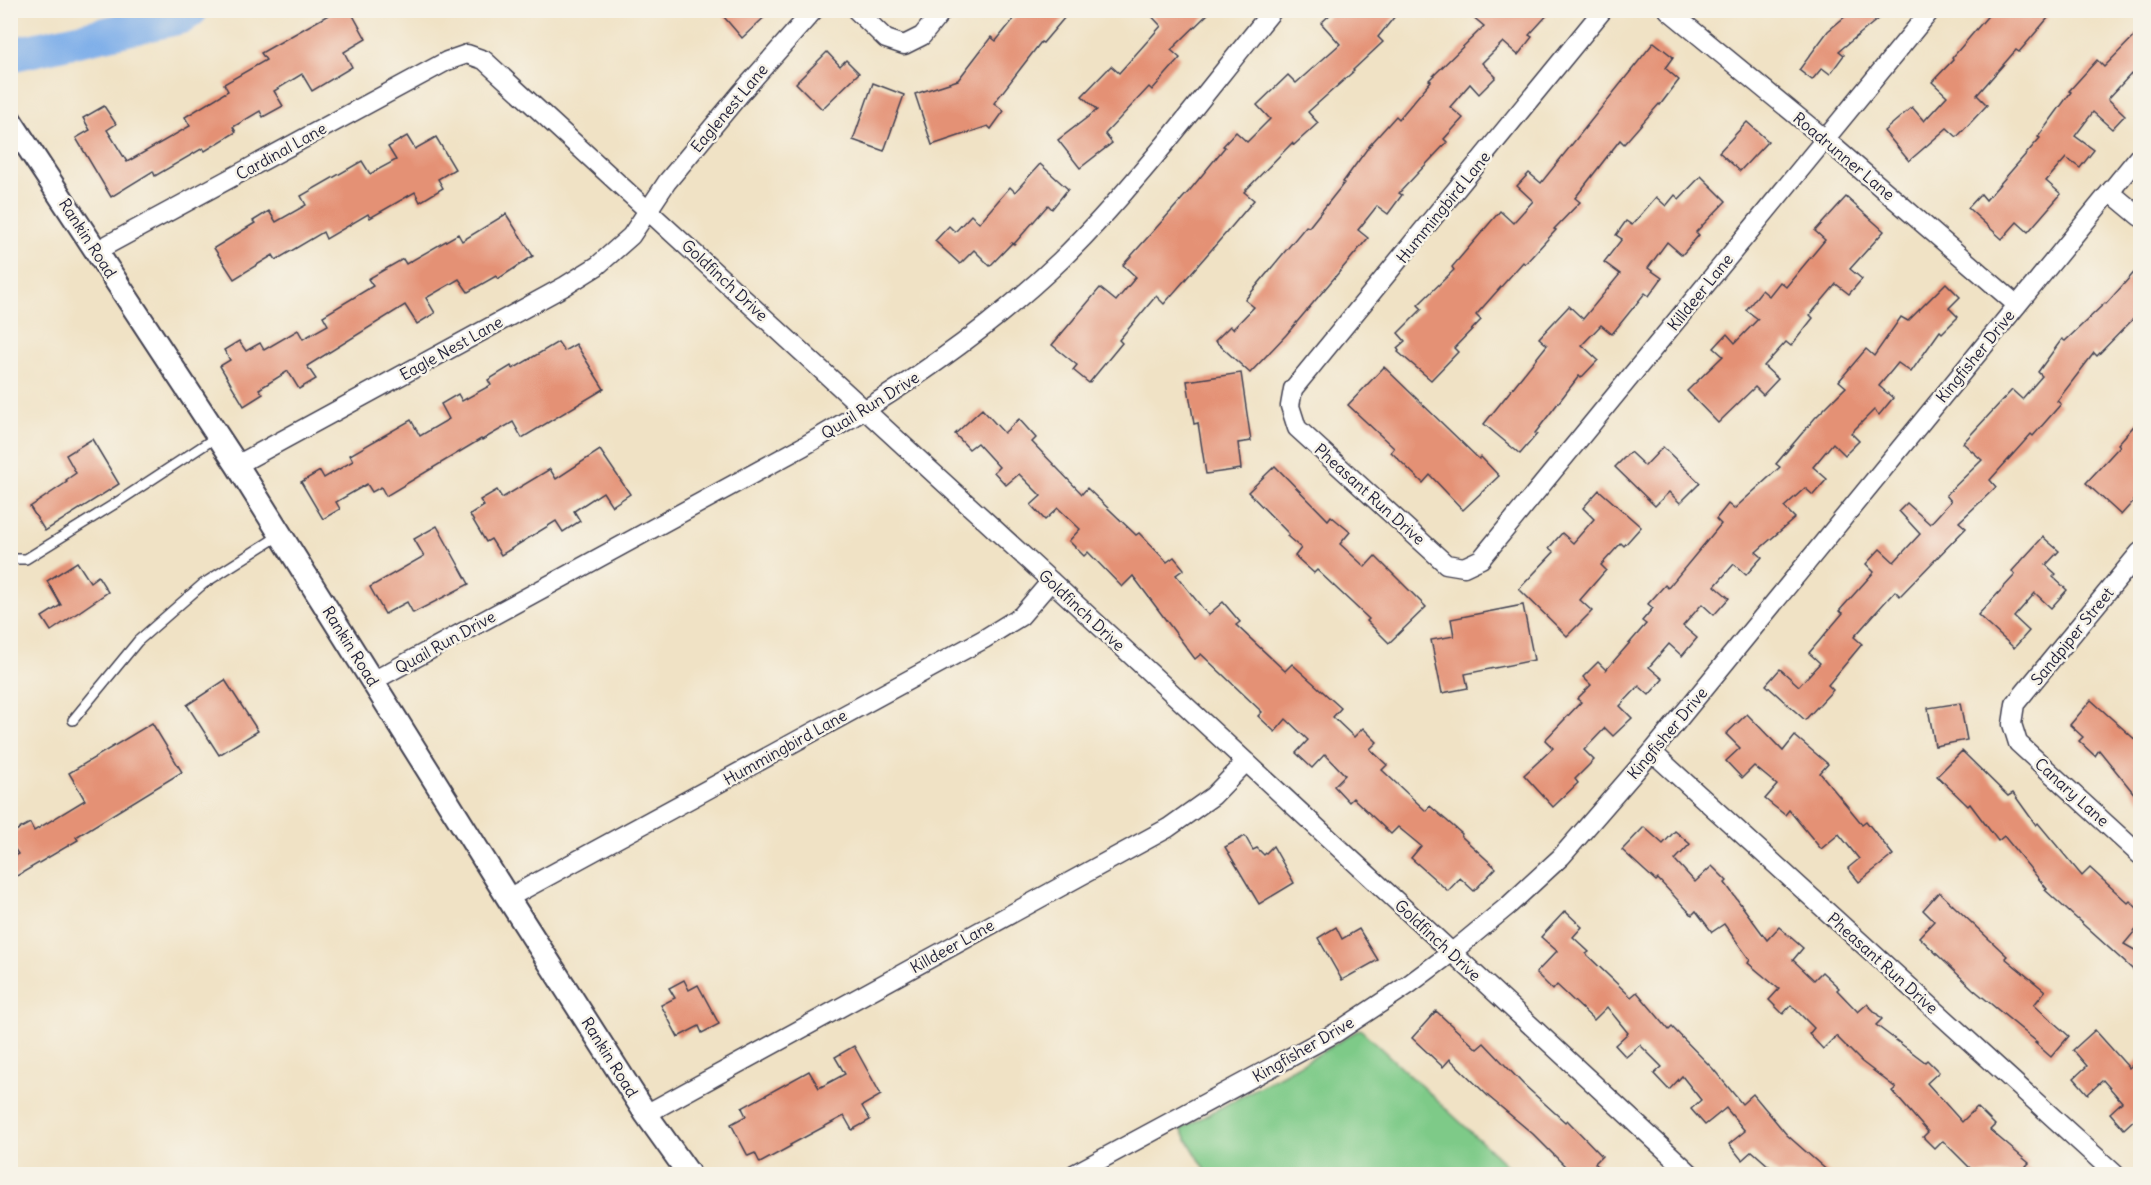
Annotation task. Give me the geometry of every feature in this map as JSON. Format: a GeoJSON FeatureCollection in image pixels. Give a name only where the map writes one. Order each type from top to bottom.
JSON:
{"type":"FeatureCollection","features":[{"type":"Feature","properties":{"kind":"street","name":"Eaglenest Lane"},"geometry":{"type":"LineString","coordinates":[[649,210],[667,182],[814,10]]}},
{"type":"Feature","properties":{"kind":"street"},"geometry":{"type":"LineString","coordinates":[[855,10],[886,39],[904,45],[922,36],[943,10]]}},
{"type":"Feature","properties":{"kind":"street","name":"Quail Run Drive"},"geometry":{"type":"LineString","coordinates":[[373,681],[804,446],[865,411],[924,372],[1000,314],[1061,259],[1132,183],[1273,10]]}},
{"type":"Feature","properties":{"kind":"street","name":"Hummingbird Lane"},"geometry":{"type":"LineString","coordinates":[[1290,406],[1293,389],[1603,10]]}},
{"type":"Feature","properties":{"kind":"street","name":"Roadrunner Lane"},"geometry":{"type":"LineString","coordinates":[[1668,10],[2017,304]]}},
{"type":"Feature","properties":{"kind":"street","name":"Killdeer Lane"},"geometry":{"type":"LineString","coordinates":[[1464,567],[1481,559],[1931,10]]}},
{"type":"Feature","properties":{"kind":"street","name":"Goldfinch Drive"},"geometry":{"type":"LineString","coordinates":[[467,54],[484,60],[649,210],[1691,1174]]}},
{"type":"Feature","properties":{"kind":"street","name":"Cardinal Lane"},"geometry":{"type":"LineString","coordinates":[[96,251],[447,61],[467,54]]}},
{"type":"Feature","properties":{"kind":"street","name":"Rankin Road"},"geometry":{"type":"LineString","coordinates":[[10,120],[237,465],[508,898],[646,1113],[689,1174]]}},
{"type":"Feature","properties":{"kind":"street","name":"Kingfisher Drive"},"geometry":{"type":"LineString","coordinates":[[1074,1174],[1336,1032],[1408,985],[1451,952],[1509,905],[1561,857],[1652,752],[2140,155]]}},
{"type":"Feature","properties":{"kind":"street"},"geometry":{"type":"LineString","coordinates":[[2110,192],[2140,217]]}},
{"type":"Feature","properties":{"kind":"street","name":"Eagle Nest Lane"},"geometry":{"type":"LineString","coordinates":[[237,465],[565,286],[597,266],[631,236],[649,210]]}},
{"type":"Feature","properties":{"kind":"street","name":"Pheasant Run Drive"},"geometry":{"type":"LineString","coordinates":[[1290,406],[1297,428],[1446,564],[1464,567]]}},
{"type":"Feature","properties":{"kind":"street","name":"Sandpiper Street"},"geometry":{"type":"LineString","coordinates":[[2012,724],[2015,704],[2140,552]]}},
{"type":"Feature","properties":{"kind":"street","name":"Hummingbird Lane"},"geometry":{"type":"LineString","coordinates":[[508,898],[984,639],[1021,616],[1051,581]]}},
{"type":"Feature","properties":{"kind":"street","name":"Canary Lane"},"geometry":{"type":"LineString","coordinates":[[2012,724],[2018,743],[2140,855]]}},
{"type":"Feature","properties":{"kind":"street","name":"Pheasant Run Drive"},"geometry":{"type":"LineString","coordinates":[[1652,752],[2115,1174]]}},
{"type":"Feature","properties":{"kind":"street","name":"Killdeer Lane"},"geometry":{"type":"LineString","coordinates":[[646,1113],[1168,828],[1213,796],[1246,762]]}},
{"type":"Feature","properties":{"kind":"lane"},"geometry":{"type":"LineString","coordinates":[[10,559],[26,559],[218,436]]}},
{"type":"Feature","properties":{"kind":"lane"},"geometry":{"type":"LineString","coordinates":[[73,720],[138,641],[203,584],[280,535]]}},
{"type":"Feature","properties":{"kind":"green space"},"geometry":{"type":"Polygon","coordinates":[[[1360,1029],[1516,1174],[1208,1174],[1181,1129],[1314,1057],[1360,1029]]]}},
{"type":"Feature","properties":{"kind":"building"},"geometry":{"type":"Polygon","coordinates":[[[337,10],[350,10],[366,39],[344,52],[352,67],[312,91],[302,74],[274,91],[283,106],[263,117],[260,111],[233,127],[236,132],[205,151],[203,148],[155,176],[153,171],[111,197],[76,138],[90,130],[83,118],[104,106],[116,124],[107,130],[127,162],[190,126],[185,117],[228,91],[224,84],[266,60],[261,53],[337,10]]]}},
{"type":"Feature","properties":{"kind":"building"},"geometry":{"type":"Polygon","coordinates":[[[718,10],[772,10],[742,38],[718,10]]]}},
{"type":"Feature","properties":{"kind":"building"},"geometry":{"type":"Polygon","coordinates":[[[1021,10],[1071,10],[1043,43],[1041,42],[994,103],[1004,111],[991,129],[988,126],[932,145],[915,94],[958,80],[991,37],[996,41],[1021,10]]]}},
{"type":"Feature","properties":{"kind":"building"},"geometry":{"type":"Polygon","coordinates":[[[1146,10],[1212,10],[1171,50],[1180,58],[1152,90],[1149,87],[1105,134],[1112,143],[1080,168],[1058,140],[1097,110],[1082,96],[1111,66],[1119,73],[1161,26],[1146,10]]]}},
{"type":"Feature","properties":{"kind":"building"},"geometry":{"type":"Polygon","coordinates":[[[1335,10],[1400,10],[1378,37],[1383,42],[1308,112],[1318,123],[1294,145],[1292,143],[1244,192],[1254,200],[1164,304],[1156,296],[1119,340],[1122,343],[1089,383],[1073,370],[1077,365],[1052,345],[1100,288],[1116,301],[1136,277],[1123,265],[1190,190],[1225,147],[1223,146],[1236,132],[1247,142],[1270,119],[1257,105],[1288,75],[1296,83],[1340,44],[1321,23],[1335,10]]]}},
{"type":"Feature","properties":{"kind":"building"},"geometry":{"type":"Polygon","coordinates":[[[1465,10],[1552,10],[1529,35],[1532,37],[1518,55],[1503,42],[1482,63],[1496,77],[1479,94],[1470,84],[1450,107],[1463,118],[1444,139],[1447,142],[1399,193],[1402,195],[1388,214],[1377,206],[1358,230],[1368,238],[1286,335],[1250,373],[1215,341],[1230,326],[1233,329],[1254,307],[1245,300],[1306,226],[1309,227],[1344,183],[1370,145],[1396,116],[1399,119],[1431,81],[1429,80],[1484,26],[1465,10]]]}},
{"type":"Feature","properties":{"kind":"building"},"geometry":{"type":"Polygon","coordinates":[[[1853,10],[1871,10],[1878,19],[1839,51],[1844,55],[1830,74],[1822,68],[1812,80],[1799,70],[1828,31],[1853,10]]]}},
{"type":"Feature","properties":{"kind":"building"},"geometry":{"type":"Polygon","coordinates":[[[2039,10],[2048,18],[2019,52],[2016,50],[1977,95],[1987,105],[1957,137],[1947,128],[1909,161],[1884,131],[1912,107],[1924,121],[1947,96],[1932,82],[1953,60],[1952,58],[1992,11],[2039,10]]]}},
{"type":"Feature","properties":{"kind":"building"},"geometry":{"type":"Polygon","coordinates":[[[2140,30],[2140,84],[2131,74],[2108,99],[2125,115],[2112,129],[2093,112],[2075,136],[2094,150],[2080,168],[2066,158],[2046,181],[2061,194],[2028,232],[2017,222],[2002,239],[1968,208],[1981,194],[1986,200],[2040,138],[2038,137],[2071,92],[2069,91],[2097,60],[2104,67],[2140,30]]]}},
{"type":"Feature","properties":{"kind":"building"},"geometry":{"type":"Polygon","coordinates":[[[1654,42],[1673,57],[1665,68],[1679,80],[1660,105],[1624,144],[1620,140],[1575,198],[1580,202],[1476,315],[1481,320],[1454,348],[1458,352],[1431,380],[1398,352],[1397,348],[1405,341],[1398,333],[1422,309],[1418,305],[1454,270],[1452,267],[1500,211],[1513,223],[1533,201],[1517,186],[1529,173],[1541,183],[1654,42]]]}},
{"type":"Feature","properties":{"kind":"building"},"geometry":{"type":"Polygon","coordinates":[[[827,52],[840,66],[846,60],[859,73],[822,109],[796,83],[827,52]]]}},
{"type":"Feature","properties":{"kind":"building"},"geometry":{"type":"Polygon","coordinates":[[[873,83],[904,95],[884,151],[853,140],[873,83]]]}},
{"type":"Feature","properties":{"kind":"building"},"geometry":{"type":"Polygon","coordinates":[[[1747,122],[1768,141],[1740,171],[1719,152],[1747,122]]]}},
{"type":"Feature","properties":{"kind":"building"},"geometry":{"type":"Polygon","coordinates":[[[407,136],[415,149],[436,137],[455,169],[438,179],[443,188],[420,202],[415,192],[370,218],[368,214],[326,239],[323,232],[276,260],[273,255],[234,279],[214,248],[255,223],[253,221],[269,211],[276,222],[306,205],[301,196],[362,161],[370,174],[396,160],[388,147],[407,136]]]}},
{"type":"Feature","properties":{"kind":"building"},"geometry":{"type":"Polygon","coordinates":[[[1040,164],[1068,189],[1052,209],[1048,205],[1014,244],[1012,243],[990,266],[974,250],[960,264],[935,241],[949,226],[955,232],[971,215],[979,223],[1010,187],[1015,192],[1040,164]]]}},
{"type":"Feature","properties":{"kind":"building"},"geometry":{"type":"Polygon","coordinates":[[[1701,176],[1726,201],[1696,232],[1699,235],[1682,255],[1667,242],[1648,268],[1662,278],[1649,296],[1645,293],[1612,334],[1601,325],[1582,345],[1598,360],[1581,378],[1579,376],[1520,454],[1484,424],[1547,345],[1539,338],[1569,306],[1583,319],[1620,274],[1604,262],[1622,239],[1616,235],[1626,221],[1632,225],[1656,197],[1666,206],[1675,195],[1679,199],[1701,176]]]}},
{"type":"Feature","properties":{"kind":"building"},"geometry":{"type":"Polygon","coordinates":[[[1846,197],[1884,231],[1850,269],[1862,279],[1849,294],[1836,284],[1810,315],[1813,318],[1791,346],[1786,342],[1764,366],[1778,379],[1763,395],[1755,387],[1718,423],[1687,391],[1723,356],[1714,348],[1727,334],[1735,343],[1758,319],[1746,310],[1762,290],[1769,296],[1780,282],[1786,287],[1825,240],[1815,231],[1846,197]]]}},
{"type":"Feature","properties":{"kind":"building"},"geometry":{"type":"Polygon","coordinates":[[[506,214],[533,256],[498,279],[496,276],[468,292],[459,279],[426,298],[435,313],[417,324],[405,305],[307,366],[316,379],[299,389],[288,371],[259,389],[263,394],[244,406],[220,366],[230,360],[224,350],[239,341],[246,351],[260,343],[264,350],[298,330],[303,339],[328,325],[323,316],[373,286],[368,279],[403,259],[406,264],[458,234],[462,241],[506,214]]]}},
{"type":"Feature","properties":{"kind":"building"},"geometry":{"type":"Polygon","coordinates":[[[2140,266],[2140,312],[2097,356],[2094,353],[2057,401],[2061,404],[1990,480],[1996,487],[1959,522],[1966,528],[1900,596],[1895,591],[1854,637],[1862,644],[1828,685],[1833,690],[1805,720],[1766,685],[1780,669],[1799,686],[1820,663],[1809,653],[1843,613],[1839,611],[1874,572],[1866,564],[1880,549],[1894,562],[1920,534],[1899,511],[1907,503],[1930,524],[1951,501],[1946,495],[1982,460],[1963,443],[2012,390],[2022,399],[2042,376],[2038,372],[2062,339],[2065,341],[2106,304],[2140,266]]]}},
{"type":"Feature","properties":{"kind":"building"},"geometry":{"type":"Polygon","coordinates":[[[1946,283],[1960,297],[1949,308],[1958,317],[1942,333],[1940,331],[1911,372],[1898,363],[1879,386],[1893,398],[1879,415],[1874,410],[1851,433],[1859,441],[1845,455],[1833,443],[1813,467],[1827,479],[1813,495],[1805,488],[1784,507],[1795,518],[1756,552],[1762,557],[1746,575],[1734,564],[1715,586],[1729,598],[1714,615],[1702,604],[1683,626],[1697,638],[1682,656],[1669,644],[1649,667],[1663,679],[1649,695],[1639,686],[1620,706],[1632,718],[1613,736],[1605,728],[1584,750],[1594,760],[1575,779],[1578,783],[1553,807],[1524,775],[1553,748],[1545,740],[1581,702],[1577,699],[1591,685],[1583,677],[1598,662],[1606,670],[1646,624],[1642,621],[1653,608],[1648,604],[1665,585],[1668,588],[1721,524],[1716,519],[1728,504],[1734,509],[1780,467],[1776,464],[1815,418],[1846,387],[1839,381],[1866,349],[1874,356],[1901,317],[1908,321],[1946,283]]]}},
{"type":"Feature","properties":{"kind":"building"},"geometry":{"type":"Polygon","coordinates":[[[558,342],[564,351],[576,344],[604,389],[522,438],[513,422],[386,496],[381,487],[372,492],[367,484],[336,502],[340,509],[323,519],[301,482],[320,471],[324,478],[353,461],[350,455],[411,420],[420,436],[449,419],[441,404],[458,394],[462,401],[491,385],[488,380],[511,366],[513,369],[558,342]]]}},
{"type":"Feature","properties":{"kind":"building"},"geometry":{"type":"Polygon","coordinates":[[[1384,367],[1499,476],[1463,510],[1430,475],[1423,483],[1391,452],[1394,448],[1348,405],[1384,367]]]}},
{"type":"Feature","properties":{"kind":"building"},"geometry":{"type":"Polygon","coordinates":[[[1241,373],[1251,441],[1238,443],[1241,469],[1206,474],[1198,423],[1194,424],[1187,381],[1241,373]]]}},
{"type":"Feature","properties":{"kind":"building"},"geometry":{"type":"Polygon","coordinates":[[[982,409],[1004,433],[1019,419],[1036,438],[1032,442],[1082,494],[1087,488],[1136,535],[1139,533],[1167,562],[1174,557],[1184,569],[1176,575],[1208,615],[1223,602],[1240,622],[1236,625],[1285,671],[1292,664],[1341,708],[1333,717],[1354,737],[1363,728],[1377,742],[1370,749],[1387,765],[1382,770],[1426,811],[1430,806],[1496,868],[1474,891],[1460,878],[1448,891],[1411,858],[1421,846],[1398,827],[1391,834],[1353,798],[1349,802],[1334,786],[1345,775],[1325,754],[1312,768],[1296,753],[1308,740],[1286,719],[1275,732],[1258,716],[1262,712],[1201,654],[1195,659],[1133,576],[1122,587],[1088,552],[1084,556],[1069,541],[1080,529],[1058,508],[1045,520],[1031,505],[1041,496],[1019,474],[1006,485],[994,472],[999,467],[977,443],[969,449],[955,434],[982,409]]]}},
{"type":"Feature","properties":{"kind":"building"},"geometry":{"type":"Polygon","coordinates":[[[2140,419],[2140,494],[2121,515],[2086,483],[2120,446],[2118,444],[2140,419]]]}},
{"type":"Feature","properties":{"kind":"building"},"geometry":{"type":"Polygon","coordinates":[[[92,439],[119,484],[45,531],[30,507],[67,482],[66,480],[76,473],[66,455],[92,439]]]}},
{"type":"Feature","properties":{"kind":"building"},"geometry":{"type":"Polygon","coordinates":[[[1663,447],[1700,483],[1680,503],[1669,492],[1655,506],[1615,467],[1630,452],[1645,466],[1663,447]]]}},
{"type":"Feature","properties":{"kind":"building"},"geometry":{"type":"Polygon","coordinates":[[[600,450],[630,494],[612,506],[603,492],[574,511],[580,521],[563,532],[556,521],[501,555],[491,539],[486,542],[470,515],[484,506],[480,500],[497,490],[502,498],[550,469],[556,479],[600,450]]]}},
{"type":"Feature","properties":{"kind":"building"},"geometry":{"type":"Polygon","coordinates":[[[1275,466],[1328,520],[1331,516],[1350,532],[1340,544],[1365,567],[1375,556],[1426,607],[1389,643],[1367,621],[1369,619],[1317,570],[1314,573],[1295,556],[1301,548],[1287,536],[1289,534],[1248,492],[1275,466]]]}},
{"type":"Feature","properties":{"kind":"building"},"geometry":{"type":"Polygon","coordinates":[[[1599,490],[1641,527],[1624,546],[1621,543],[1601,565],[1606,570],[1580,600],[1592,611],[1567,636],[1519,589],[1554,552],[1549,548],[1562,533],[1573,543],[1594,519],[1583,508],[1599,490]]]}},
{"type":"Feature","properties":{"kind":"building"},"geometry":{"type":"Polygon","coordinates":[[[437,526],[469,584],[413,613],[407,602],[385,614],[370,587],[424,556],[414,539],[437,526]]]}},
{"type":"Feature","properties":{"kind":"building"},"geometry":{"type":"Polygon","coordinates":[[[2043,537],[2059,551],[2046,565],[2056,574],[2053,577],[2067,590],[2051,608],[2035,593],[2014,617],[2029,631],[2014,648],[1978,615],[2015,575],[2012,571],[2043,537]]]}},
{"type":"Feature","properties":{"kind":"building"},"geometry":{"type":"Polygon","coordinates":[[[77,562],[90,582],[98,576],[108,592],[51,631],[42,617],[61,605],[47,581],[77,562]]]}},
{"type":"Feature","properties":{"kind":"building"},"geometry":{"type":"Polygon","coordinates":[[[1523,605],[1534,660],[1465,674],[1468,688],[1442,693],[1431,640],[1454,636],[1451,619],[1523,605]]]}},
{"type":"Feature","properties":{"kind":"building"},"geometry":{"type":"Polygon","coordinates":[[[225,680],[258,731],[219,755],[187,705],[225,680]]]}},
{"type":"Feature","properties":{"kind":"building"},"geometry":{"type":"Polygon","coordinates":[[[2091,700],[2140,744],[2140,801],[2099,750],[2095,756],[2079,741],[2083,737],[2070,725],[2091,700]]]}},
{"type":"Feature","properties":{"kind":"building"},"geometry":{"type":"Polygon","coordinates":[[[1960,703],[1967,740],[1935,746],[1928,708],[1960,703]]]}},
{"type":"Feature","properties":{"kind":"building"},"geometry":{"type":"Polygon","coordinates":[[[1747,714],[1783,751],[1795,736],[1828,764],[1820,773],[1862,824],[1866,821],[1893,855],[1859,882],[1848,868],[1859,859],[1839,834],[1821,849],[1789,810],[1785,815],[1765,799],[1777,785],[1754,766],[1742,778],[1726,761],[1740,748],[1726,734],[1747,714]]]}},
{"type":"Feature","properties":{"kind":"building"},"geometry":{"type":"Polygon","coordinates":[[[152,723],[182,772],[76,837],[78,840],[10,880],[10,858],[18,854],[10,842],[10,834],[30,823],[34,831],[85,800],[69,773],[152,723]]]}},
{"type":"Feature","properties":{"kind":"building"},"geometry":{"type":"Polygon","coordinates":[[[1962,751],[2008,796],[2013,793],[2036,825],[2038,823],[2082,876],[2090,868],[2140,911],[2140,925],[2124,944],[2140,953],[2140,976],[2045,890],[2047,889],[2004,836],[1998,841],[1970,804],[1968,806],[1937,776],[1962,751]]]}},
{"type":"Feature","properties":{"kind":"building"},"geometry":{"type":"Polygon","coordinates":[[[1644,827],[1663,844],[1675,831],[1690,844],[1675,860],[1695,882],[1712,866],[1727,881],[1725,883],[1767,940],[1779,927],[1803,948],[1793,960],[1814,980],[1822,972],[1839,988],[1837,990],[1858,1012],[1867,1004],[1882,1019],[1876,1025],[1925,1062],[1927,1060],[1939,1072],[1927,1083],[1962,1122],[1977,1107],[1995,1125],[1990,1130],[2029,1163],[2026,1166],[2034,1174],[1976,1174],[1943,1141],[1935,1149],[1923,1137],[1928,1132],[1892,1091],[1896,1088],[1862,1062],[1836,1036],[1823,1049],[1809,1034],[1814,1028],[1791,1005],[1783,1014],[1769,1000],[1779,989],[1748,963],[1750,960],[1724,924],[1712,932],[1696,911],[1692,915],[1658,879],[1656,881],[1622,850],[1644,827]]]}},
{"type":"Feature","properties":{"kind":"building"},"geometry":{"type":"Polygon","coordinates":[[[1245,836],[1253,850],[1257,848],[1264,855],[1273,846],[1294,883],[1259,904],[1225,847],[1245,836]]]}},
{"type":"Feature","properties":{"kind":"building"},"geometry":{"type":"Polygon","coordinates":[[[1939,892],[2007,956],[2005,958],[2045,991],[2034,1005],[2069,1036],[2051,1057],[2035,1043],[2037,1042],[1973,989],[1919,937],[1934,921],[1923,910],[1939,892]]]}},
{"type":"Feature","properties":{"kind":"building"},"geometry":{"type":"Polygon","coordinates":[[[1565,911],[1582,927],[1573,937],[1589,952],[1586,954],[1631,997],[1637,992],[1669,1030],[1672,1027],[1714,1070],[1742,1104],[1753,1094],[1787,1135],[1831,1174],[1778,1174],[1752,1151],[1742,1160],[1729,1144],[1745,1131],[1726,1108],[1705,1125],[1691,1109],[1701,1100],[1682,1076],[1669,1090],[1654,1074],[1662,1067],[1640,1045],[1626,1057],[1615,1045],[1628,1033],[1607,1007],[1594,1020],[1557,985],[1553,990],[1536,973],[1557,951],[1541,937],[1565,911]]]}},
{"type":"Feature","properties":{"kind":"building"},"geometry":{"type":"Polygon","coordinates":[[[1336,927],[1342,939],[1359,929],[1378,960],[1342,980],[1318,938],[1336,927]]]}},
{"type":"Feature","properties":{"kind":"building"},"geometry":{"type":"Polygon","coordinates":[[[684,980],[689,990],[698,985],[719,1024],[702,1033],[699,1026],[678,1037],[661,1005],[675,998],[669,988],[684,980]]]}},
{"type":"Feature","properties":{"kind":"building"},"geometry":{"type":"Polygon","coordinates":[[[1436,1011],[1477,1049],[1484,1043],[1523,1084],[1565,1122],[1567,1120],[1602,1156],[1595,1163],[1605,1174],[1573,1174],[1533,1134],[1489,1097],[1450,1059],[1443,1067],[1412,1038],[1436,1011]]]}},
{"type":"Feature","properties":{"kind":"building"},"geometry":{"type":"Polygon","coordinates":[[[2095,1030],[2129,1068],[2140,1058],[2140,1114],[2124,1129],[2110,1113],[2122,1102],[2103,1080],[2088,1094],[2074,1078],[2087,1066],[2073,1050],[2095,1030]]]}},
{"type":"Feature","properties":{"kind":"building"},"geometry":{"type":"Polygon","coordinates":[[[854,1046],[881,1095],[862,1106],[870,1120],[852,1130],[844,1116],[760,1163],[755,1153],[748,1156],[731,1124],[746,1116],[742,1108],[809,1071],[819,1088],[845,1074],[835,1057],[854,1046]]]}},
{"type":"Feature","properties":{"kind":"waterway"},"geometry":{"type":"LineString","coordinates":[[10,55],[182,17],[191,10]]}}]}
